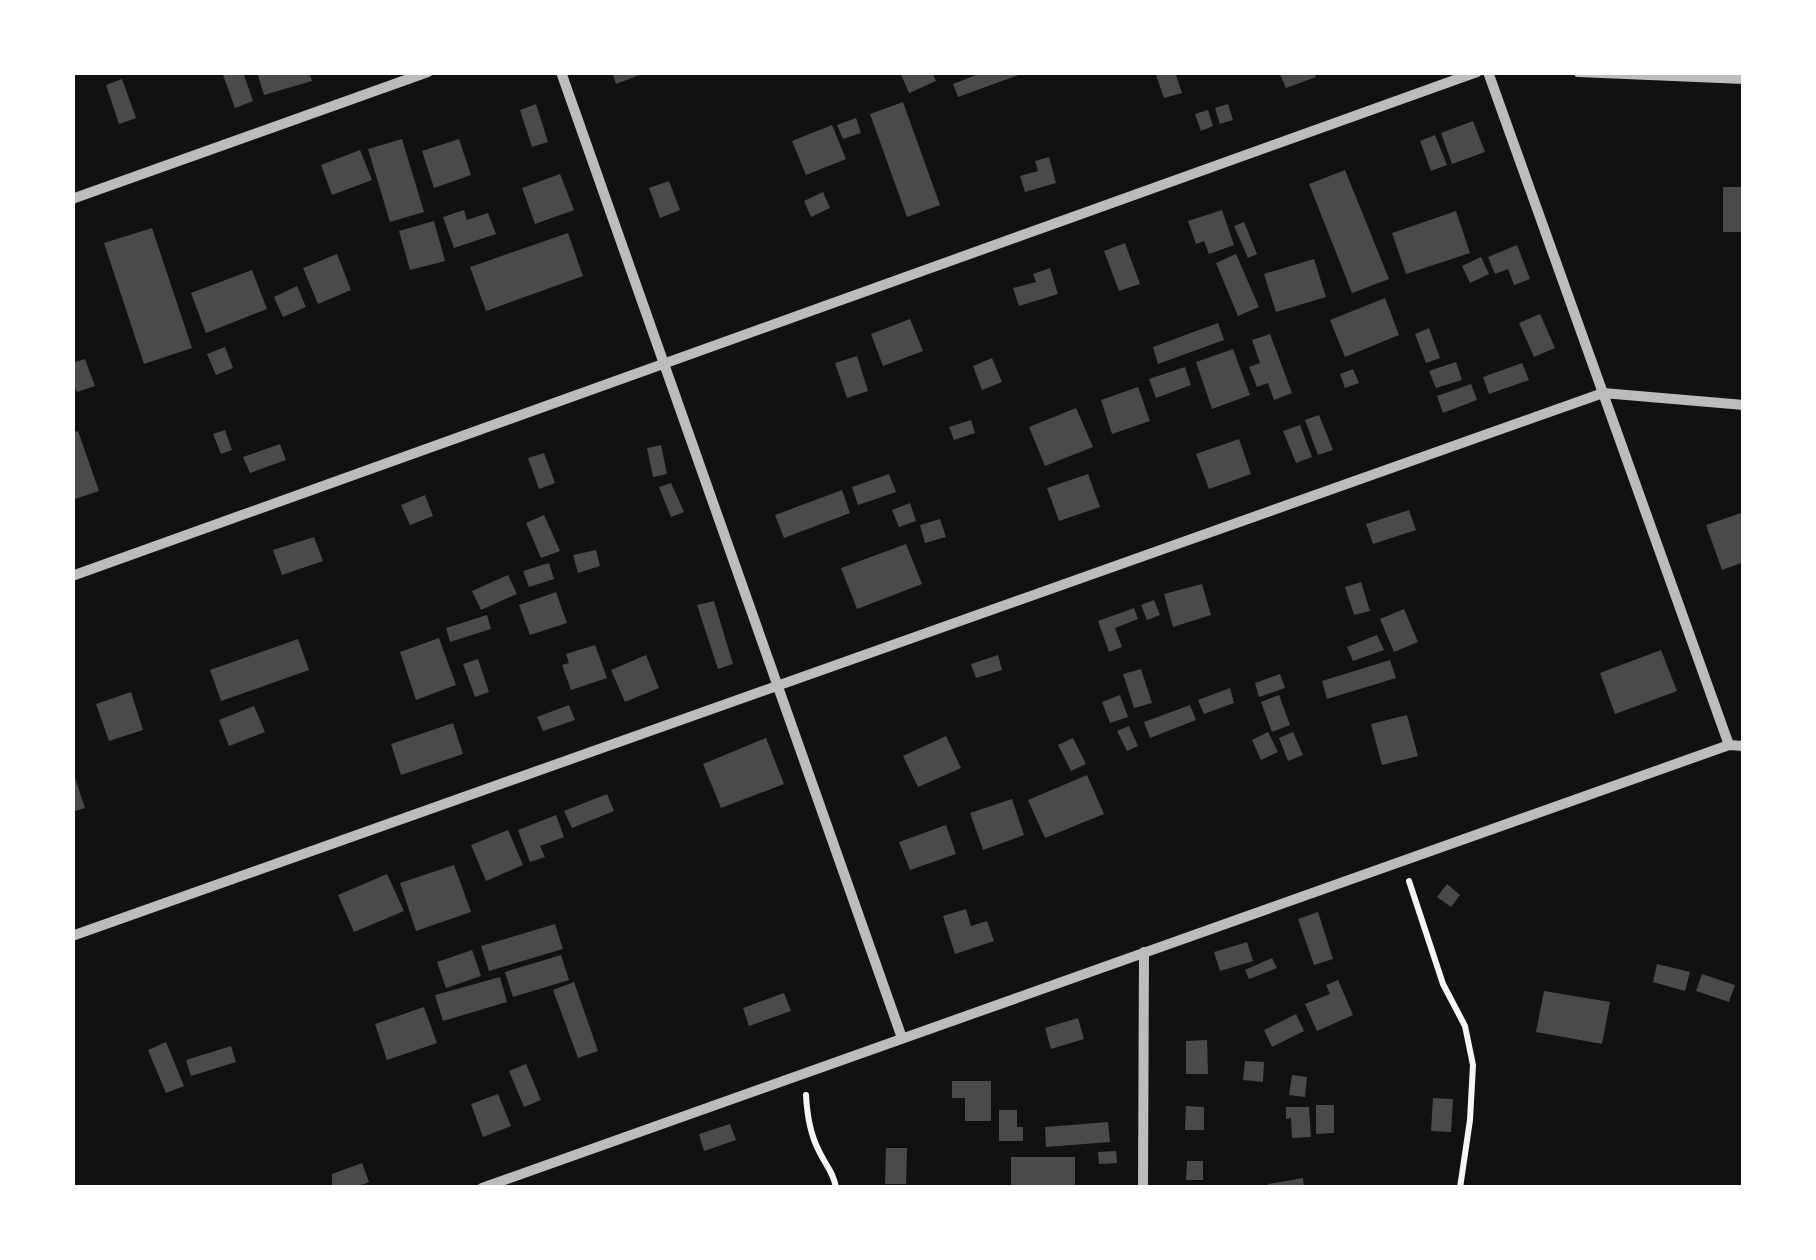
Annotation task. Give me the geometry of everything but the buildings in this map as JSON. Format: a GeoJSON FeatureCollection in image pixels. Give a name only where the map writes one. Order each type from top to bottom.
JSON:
{"type":"FeatureCollection","features":[{"type":"Feature","properties":{"kind":"street"},"geometry":{"type":"LineString","coordinates":[[72,199],[428,72]]}},
{"type":"Feature","properties":{"kind":"street"},"geometry":{"type":"LineString","coordinates":[[561,72],[902,1038]]}},
{"type":"Feature","properties":{"kind":"street"},"geometry":{"type":"LineString","coordinates":[[72,576],[1477,72]]}},
{"type":"Feature","properties":{"kind":"street"},"geometry":{"type":"LineString","coordinates":[[1488,72],[1730,745]]}},
{"type":"Feature","properties":{"kind":"street"},"geometry":{"type":"LineString","coordinates":[[1578,72],[1744,79]]}},
{"type":"Feature","properties":{"kind":"street"},"geometry":{"type":"LineString","coordinates":[[72,936],[1603,392],[1744,405]]}},
{"type":"Feature","properties":{"kind":"street"},"geometry":{"type":"LineString","coordinates":[[482,1188],[1730,745],[1744,746]]}},
{"type":"Feature","properties":{"kind":"street"},"geometry":{"type":"LineString","coordinates":[[1143,1188],[1144,952]]}},
{"type":"Feature","properties":{"kind":"path"},"geometry":{"type":"LineString","coordinates":[[1404,860],[1442,984],[1464,1026],[1473,1066],[1460,1188]]}},
{"type":"Feature","properties":{"kind":"path"},"geometry":{"type":"LineString","coordinates":[[804,1072],[807,1114],[836,1188]]}}]}
